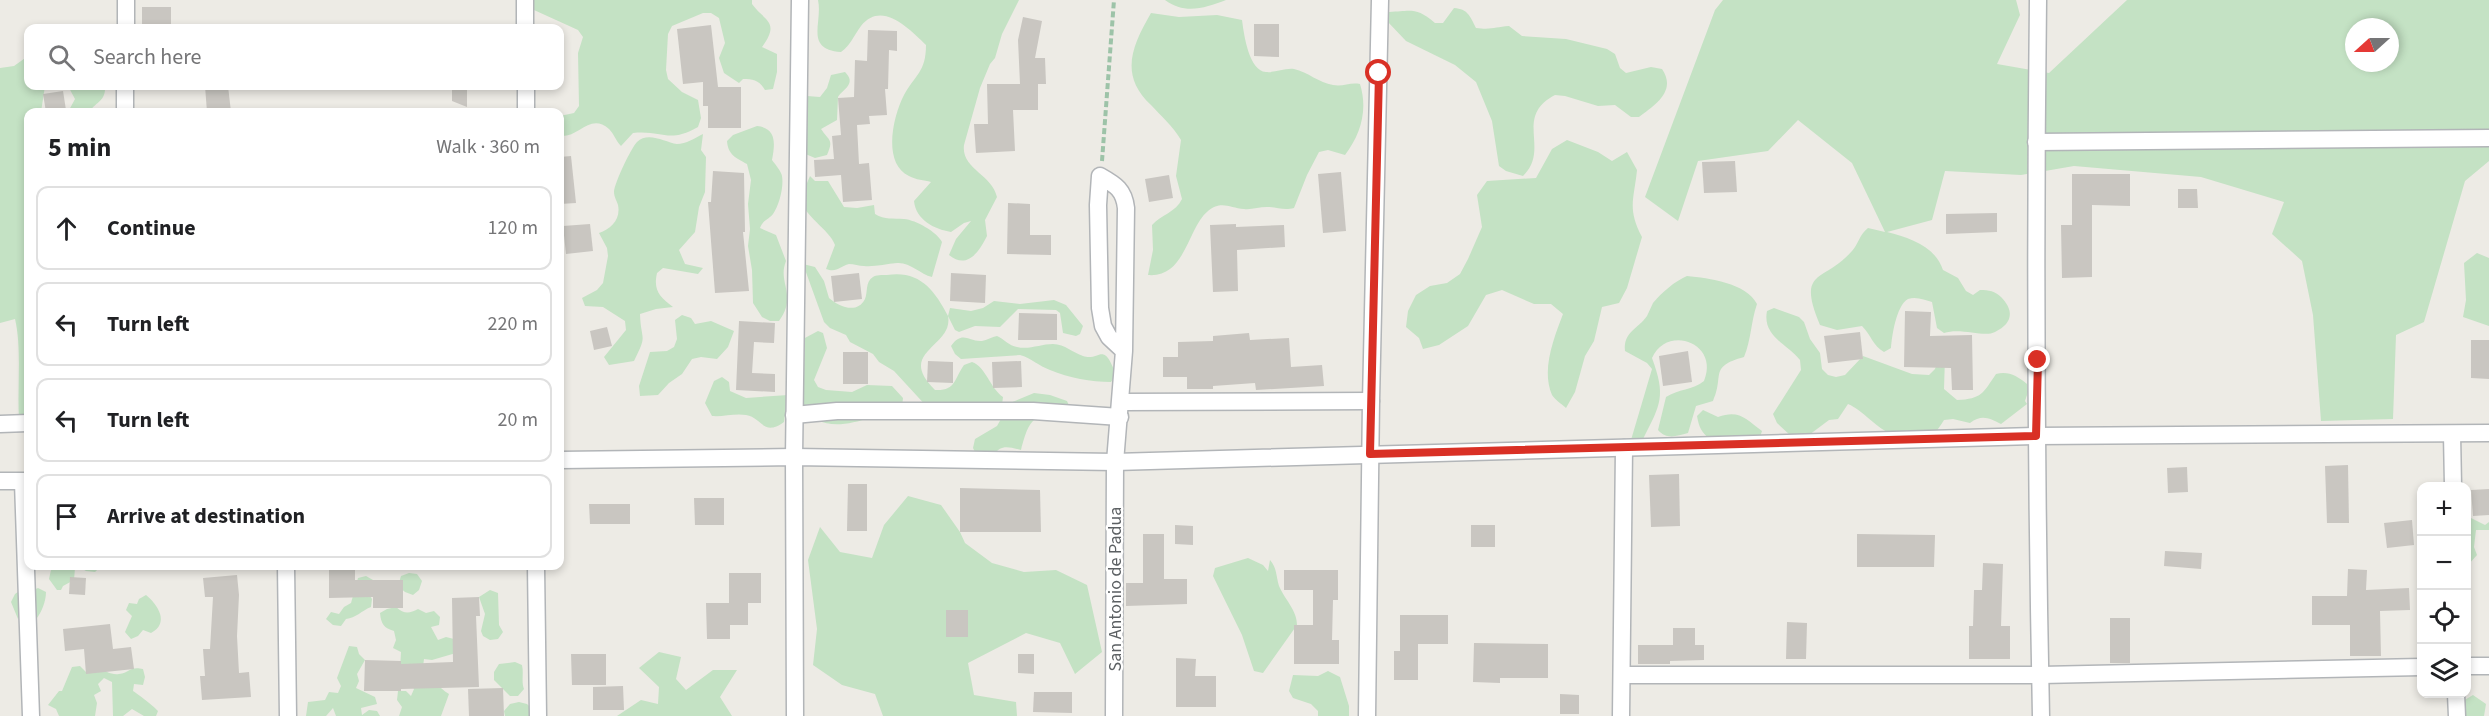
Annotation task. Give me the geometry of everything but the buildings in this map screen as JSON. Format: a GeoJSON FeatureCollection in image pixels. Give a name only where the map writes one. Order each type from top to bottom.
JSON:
{"type":"FeatureCollection","features":[{"type":"Feature","properties":{"kind":"street"},"geometry":{"type":"LineString","coordinates":[[126,0],[126,24]]}},
{"type":"Feature","properties":{"kind":"street"},"geometry":{"type":"LineString","coordinates":[[525,0],[525,24]]}},
{"type":"Feature","properties":{"kind":"street"},"geometry":{"type":"LineString","coordinates":[[795,716],[794,416],[800,0]]}},
{"type":"Feature","properties":{"kind":"street"},"geometry":{"type":"LineString","coordinates":[[1367,716],[1380,0]]}},
{"type":"Feature","properties":{"kind":"street"},"geometry":{"type":"LineString","coordinates":[[2038,0],[2036,436],[2042,716]]}},
{"type":"Feature","properties":{"kind":"street"},"geometry":{"type":"LineString","coordinates":[[125,90],[125,108]]}},
{"type":"Feature","properties":{"kind":"street"},"geometry":{"type":"LineString","coordinates":[[526,90],[526,108]]}},
{"type":"Feature","properties":{"kind":"street"},"geometry":{"type":"LineString","coordinates":[[2036,142],[2489,138]]}},
{"type":"Feature","properties":{"kind":"street"},"geometry":{"type":"LineString","coordinates":[[1100,176],[1098,205],[1100,308],[1103,326],[1109,337],[1124,351]]}},
{"type":"Feature","properties":{"kind":"street","name":"San Antonio de Padua"},"geometry":{"type":"LineString","coordinates":[[1100,176],[1118,186],[1125,195],[1124,351],[1115,462],[1114,716]]}},
{"type":"Feature","properties":{"kind":"street"},"geometry":{"type":"LineString","coordinates":[[794,416],[837,411],[1121,410],[1371,401]]}},
{"type":"Feature","properties":{"kind":"street"},"geometry":{"type":"LineString","coordinates":[[0,423],[24,423]]}},
{"type":"Feature","properties":{"kind":"street"},"geometry":{"type":"LineString","coordinates":[[564,460],[794,457],[1115,462],[2036,436],[2489,433]]}},
{"type":"Feature","properties":{"kind":"street"},"geometry":{"type":"LineString","coordinates":[[2452,434],[2453,482]]}},
{"type":"Feature","properties":{"kind":"street"},"geometry":{"type":"LineString","coordinates":[[1621,716],[1624,448]]}},
{"type":"Feature","properties":{"kind":"street"},"geometry":{"type":"LineString","coordinates":[[0,481],[24,482]]}},
{"type":"Feature","properties":{"kind":"street"},"geometry":{"type":"LineString","coordinates":[[28,570],[31,716]]}},
{"type":"Feature","properties":{"kind":"street"},"geometry":{"type":"LineString","coordinates":[[286,570],[288,716]]}},
{"type":"Feature","properties":{"kind":"street"},"geometry":{"type":"LineString","coordinates":[[536,570],[538,716]]}},
{"type":"Feature","properties":{"kind":"street"},"geometry":{"type":"LineString","coordinates":[[2471,666],[2489,666]]}},
{"type":"Feature","properties":{"kind":"street"},"geometry":{"type":"LineString","coordinates":[[1622,675],[2041,675],[2417,667]]}},
{"type":"Feature","properties":{"kind":"street"},"geometry":{"type":"LineString","coordinates":[[2456,698],[2457,716]]}},
{"type":"Feature","properties":{"kind":"path"},"geometry":{"type":"LineString","coordinates":[[1100,176],[1114,0]]}},
{"type":"Feature","properties":{"kind":"green space"},"geometry":{"type":"Polygon","coordinates":[[[524,0],[752,0],[752,4],[770,26],[768,38],[762,47],[777,54],[777,72],[773,89],[765,90],[758,82],[750,79],[743,79],[739,83],[724,73],[719,58],[725,43],[719,18],[711,13],[703,13],[672,26],[668,34],[666,70],[668,79],[682,92],[698,100],[701,118],[698,127],[672,136],[633,133],[621,146],[609,129],[596,123],[564,136],[564,115],[574,113],[579,106],[578,53],[583,37],[578,30],[523,5],[524,0]]]}},
{"type":"Feature","properties":{"kind":"green space"},"geometry":{"type":"Polygon","coordinates":[[[818,0],[1019,0],[980,88],[964,145],[967,160],[994,189],[997,197],[985,220],[987,236],[976,253],[967,260],[961,261],[949,255],[956,239],[971,221],[951,232],[932,226],[918,213],[914,201],[931,182],[912,177],[901,170],[895,161],[892,138],[896,115],[904,95],[922,67],[926,45],[904,25],[886,16],[878,16],[869,19],[861,26],[841,52],[830,50],[822,46],[819,40],[818,0]]]}},
{"type":"Feature","properties":{"kind":"green space"},"geometry":{"type":"Polygon","coordinates":[[[1165,0],[1226,0],[1188,9],[1165,0]]]}},
{"type":"Feature","properties":{"kind":"green space"},"geometry":{"type":"Polygon","coordinates":[[[1723,0],[2016,0],[2020,15],[1997,64],[2049,73],[2127,0],[2489,0],[2489,161],[2465,181],[2424,322],[2396,335],[2393,419],[2321,421],[2313,315],[2302,261],[2272,234],[2284,202],[2201,177],[2074,166],[2021,175],[1945,171],[1932,220],[1887,232],[1913,240],[1928,249],[1943,270],[1958,278],[1966,291],[1973,295],[1980,290],[1992,291],[1999,295],[2008,307],[2010,317],[2001,329],[1990,334],[1958,331],[1944,333],[1937,328],[1932,302],[1908,299],[1900,308],[1895,322],[1891,348],[1884,352],[1877,347],[1862,326],[1837,330],[1820,325],[1813,307],[1811,294],[1812,285],[1816,279],[1842,261],[1868,228],[1885,232],[1852,163],[1798,120],[1768,151],[1698,161],[1678,221],[1645,197],[1715,10],[1723,0]]]}},
{"type":"Feature","properties":{"kind":"green space"},"geometry":{"type":"Polygon","coordinates":[[[1454,8],[1466,12],[1476,28],[1490,29],[1509,26],[1522,36],[1566,39],[1607,49],[1615,54],[1620,68],[1626,73],[1651,67],[1662,69],[1666,77],[1666,91],[1639,117],[1631,117],[1615,105],[1598,106],[1555,95],[1536,113],[1534,155],[1531,166],[1523,176],[1506,171],[1499,166],[1492,121],[1476,82],[1455,65],[1406,41],[1387,21],[1389,12],[1409,11],[1423,14],[1435,23],[1443,23],[1454,8]]]}},
{"type":"Feature","properties":{"kind":"green space"},"geometry":{"type":"Polygon","coordinates":[[[1151,13],[1179,17],[1217,15],[1242,20],[1248,51],[1255,66],[1260,70],[1269,72],[1294,69],[1328,84],[1360,84],[1363,112],[1359,130],[1345,155],[1328,150],[1319,152],[1294,208],[1247,209],[1217,206],[1201,219],[1178,261],[1170,269],[1161,274],[1148,275],[1153,250],[1152,225],[1176,207],[1182,199],[1176,176],[1181,140],[1141,94],[1132,71],[1134,49],[1151,13]]]}},
{"type":"Feature","properties":{"kind":"green space"},"geometry":{"type":"Polygon","coordinates":[[[24,59],[24,90],[44,90],[42,108],[24,108],[24,420],[19,419],[19,355],[15,319],[0,323],[0,68],[14,66],[24,59]]]}},
{"type":"Feature","properties":{"kind":"green space"},"geometry":{"type":"Polygon","coordinates":[[[845,72],[850,80],[848,86],[838,97],[837,120],[821,129],[830,143],[827,155],[815,158],[803,153],[807,96],[820,97],[827,88],[831,75],[845,72]]]}},
{"type":"Feature","properties":{"kind":"green space"},"geometry":{"type":"Polygon","coordinates":[[[70,90],[105,90],[102,98],[93,108],[70,108],[75,99],[70,90]]]}},
{"type":"Feature","properties":{"kind":"green space"},"geometry":{"type":"Polygon","coordinates":[[[757,126],[764,127],[771,133],[774,143],[772,160],[782,176],[782,191],[777,206],[760,228],[776,235],[786,261],[784,276],[787,304],[779,321],[770,321],[762,317],[753,303],[752,270],[748,246],[750,229],[748,204],[751,180],[747,164],[731,153],[727,141],[733,135],[757,126]]]}},
{"type":"Feature","properties":{"kind":"green space"},"geometry":{"type":"Polygon","coordinates":[[[703,134],[701,150],[706,157],[705,192],[699,207],[695,232],[679,250],[685,264],[703,268],[698,274],[663,268],[657,273],[657,289],[664,300],[673,307],[640,314],[643,338],[634,361],[609,365],[604,357],[626,330],[625,321],[603,307],[585,306],[582,298],[597,290],[603,283],[608,256],[607,248],[599,233],[611,226],[618,215],[619,210],[614,192],[620,174],[634,146],[641,139],[651,137],[677,144],[703,134]]]}},
{"type":"Feature","properties":{"kind":"green space"},"geometry":{"type":"Polygon","coordinates":[[[1567,140],[1598,152],[1612,161],[1627,152],[1637,170],[1633,211],[1642,237],[1627,288],[1619,303],[1602,307],[1594,341],[1585,356],[1575,392],[1566,408],[1553,397],[1549,385],[1550,354],[1563,314],[1551,304],[1534,304],[1502,290],[1486,295],[1468,326],[1439,345],[1423,349],[1419,338],[1406,327],[1408,311],[1416,295],[1430,286],[1447,283],[1460,274],[1482,227],[1477,195],[1487,181],[1536,178],[1552,149],[1567,140]]]}},
{"type":"Feature","properties":{"kind":"green space"},"geometry":{"type":"Polygon","coordinates":[[[810,176],[815,181],[828,181],[844,207],[857,208],[874,205],[875,214],[879,216],[914,222],[936,234],[942,242],[932,277],[902,263],[868,266],[849,264],[836,270],[826,269],[835,245],[810,216],[803,204],[802,199],[810,176]]]}},
{"type":"Feature","properties":{"kind":"green space"},"geometry":{"type":"Polygon","coordinates":[[[2477,253],[2489,258],[2489,326],[2463,317],[2466,300],[2464,263],[2477,253]]]}},
{"type":"Feature","properties":{"kind":"green space"},"geometry":{"type":"Polygon","coordinates":[[[803,264],[815,267],[824,281],[829,298],[837,304],[852,308],[862,304],[869,282],[873,277],[898,274],[917,279],[931,290],[948,316],[948,326],[943,335],[923,358],[921,366],[924,377],[935,390],[942,390],[954,383],[964,365],[972,362],[981,368],[1003,397],[1002,405],[929,409],[894,371],[879,362],[873,354],[850,342],[846,335],[830,328],[824,322],[803,264]]]}},
{"type":"Feature","properties":{"kind":"green space"},"geometry":{"type":"Polygon","coordinates":[[[1687,276],[1706,278],[1736,286],[1752,297],[1757,304],[1744,357],[1722,368],[1713,401],[1696,406],[1688,433],[1672,436],[1665,435],[1658,430],[1666,397],[1704,381],[1707,368],[1705,357],[1699,348],[1690,342],[1679,340],[1669,342],[1659,348],[1652,358],[1659,382],[1660,400],[1643,439],[1631,440],[1652,369],[1647,363],[1625,351],[1626,339],[1647,316],[1660,295],[1687,276]]]}},
{"type":"Feature","properties":{"kind":"green space"},"geometry":{"type":"Polygon","coordinates":[[[1054,300],[1066,305],[1083,326],[1080,334],[1076,336],[1063,333],[1060,313],[1056,310],[1018,309],[1000,327],[975,326],[959,332],[955,330],[948,316],[950,308],[971,311],[983,308],[994,301],[1020,304],[1054,300]]]}},
{"type":"Feature","properties":{"kind":"green space"},"geometry":{"type":"Polygon","coordinates":[[[1774,308],[1799,317],[1804,322],[1810,339],[1820,353],[1822,369],[1828,375],[1836,377],[1845,375],[1863,356],[1912,374],[1929,375],[1935,369],[1938,360],[1945,357],[1944,389],[1957,400],[1981,394],[1996,374],[2005,373],[2027,384],[2028,392],[2025,401],[2027,404],[2001,424],[1986,418],[1970,423],[1953,419],[1944,420],[1930,436],[1910,430],[1894,433],[1886,431],[1848,404],[1838,419],[1829,420],[1809,435],[1791,436],[1777,423],[1773,414],[1801,370],[1800,360],[1777,339],[1768,327],[1767,311],[1774,308]]]}},
{"type":"Feature","properties":{"kind":"green space"},"geometry":{"type":"Polygon","coordinates":[[[682,315],[691,318],[695,324],[711,321],[734,331],[728,347],[717,359],[701,357],[692,359],[682,374],[658,395],[640,396],[639,386],[650,352],[667,351],[674,347],[677,339],[675,320],[682,315]]]}},
{"type":"Feature","properties":{"kind":"green space"},"geometry":{"type":"Polygon","coordinates":[[[818,331],[823,333],[827,348],[814,380],[818,387],[826,390],[852,392],[867,385],[892,386],[903,398],[902,407],[849,423],[823,422],[811,416],[802,405],[803,339],[818,331]]]}},
{"type":"Feature","properties":{"kind":"green space"},"geometry":{"type":"Polygon","coordinates":[[[997,336],[1017,347],[1053,344],[1061,345],[1083,356],[1101,354],[1108,358],[1116,375],[1111,382],[1080,379],[1050,370],[1020,355],[961,359],[951,346],[962,338],[982,341],[997,336]]]}},
{"type":"Feature","properties":{"kind":"green space"},"geometry":{"type":"Polygon","coordinates":[[[722,377],[729,382],[730,391],[746,398],[788,395],[784,422],[772,428],[746,415],[712,416],[705,403],[714,381],[722,377]]]}},
{"type":"Feature","properties":{"kind":"green space"},"geometry":{"type":"Polygon","coordinates":[[[1034,393],[1050,395],[1067,401],[1070,408],[1041,416],[1031,423],[1021,450],[1005,447],[993,456],[976,454],[973,448],[975,439],[997,426],[1010,403],[1034,393]]]}},
{"type":"Feature","properties":{"kind":"green space"},"geometry":{"type":"Polygon","coordinates":[[[1703,410],[1718,417],[1731,414],[1742,416],[1762,431],[1760,437],[1710,439],[1702,432],[1697,416],[1703,410]]]}},
{"type":"Feature","properties":{"kind":"green space"},"geometry":{"type":"Polygon","coordinates":[[[908,496],[941,505],[965,543],[992,563],[1024,572],[1056,570],[1087,585],[1102,652],[1075,674],[1060,643],[1026,633],[968,663],[974,695],[1016,702],[1017,716],[883,716],[875,694],[842,685],[813,665],[817,629],[808,560],[820,527],[840,552],[872,558],[884,525],[908,496]]]}},
{"type":"Feature","properties":{"kind":"green space"},"geometry":{"type":"Polygon","coordinates":[[[2471,518],[2485,525],[2489,522],[2489,530],[2476,530],[2474,547],[2477,555],[2471,562],[2471,518]]]}},
{"type":"Feature","properties":{"kind":"green space"},"geometry":{"type":"Polygon","coordinates":[[[1248,558],[1263,565],[1268,571],[1270,560],[1279,586],[1293,610],[1297,625],[1263,673],[1254,671],[1242,635],[1213,576],[1215,568],[1248,558]]]}},
{"type":"Feature","properties":{"kind":"green space"},"geometry":{"type":"Polygon","coordinates":[[[51,570],[75,570],[74,580],[63,586],[61,590],[57,590],[49,579],[51,570]]]}},
{"type":"Feature","properties":{"kind":"green space"},"geometry":{"type":"Polygon","coordinates":[[[409,573],[417,574],[422,581],[419,590],[413,595],[398,586],[401,576],[409,573]]]}},
{"type":"Feature","properties":{"kind":"green space"},"geometry":{"type":"Polygon","coordinates":[[[366,576],[373,580],[368,593],[372,599],[371,607],[346,619],[341,626],[333,625],[326,619],[331,612],[339,614],[351,603],[358,578],[366,576]]]}},
{"type":"Feature","properties":{"kind":"green space"},"geometry":{"type":"Polygon","coordinates":[[[38,588],[46,592],[39,615],[34,622],[26,622],[19,617],[18,619],[11,602],[15,594],[22,589],[31,591],[38,588]]]}},
{"type":"Feature","properties":{"kind":"green space"},"geometry":{"type":"Polygon","coordinates":[[[490,590],[498,593],[499,625],[503,632],[498,639],[490,640],[483,636],[481,631],[485,614],[479,597],[490,590]]]}},
{"type":"Feature","properties":{"kind":"green space"},"geometry":{"type":"Polygon","coordinates":[[[146,595],[158,609],[160,624],[151,633],[143,630],[131,639],[125,632],[132,616],[126,610],[129,603],[137,604],[139,599],[146,595]]]}},
{"type":"Feature","properties":{"kind":"green space"},"geometry":{"type":"Polygon","coordinates":[[[396,607],[407,612],[418,609],[426,613],[434,611],[440,617],[439,625],[431,627],[438,640],[446,637],[454,639],[456,653],[432,660],[424,659],[423,667],[449,694],[441,716],[399,716],[402,707],[397,700],[398,691],[406,691],[411,696],[414,689],[400,669],[401,652],[393,648],[396,640],[394,631],[384,625],[380,613],[396,607]]]}},
{"type":"Feature","properties":{"kind":"green space"},"geometry":{"type":"Polygon","coordinates":[[[349,646],[357,647],[359,654],[365,660],[357,674],[359,681],[356,688],[375,697],[377,704],[361,708],[362,715],[369,710],[377,711],[380,716],[336,716],[333,708],[326,716],[306,716],[308,702],[325,700],[329,692],[338,693],[341,686],[337,678],[349,646]]]}},
{"type":"Feature","properties":{"kind":"green space"},"geometry":{"type":"Polygon","coordinates":[[[659,652],[681,657],[676,679],[686,690],[713,670],[737,670],[720,697],[732,716],[617,716],[641,700],[658,704],[659,687],[639,668],[659,652]]]}},
{"type":"Feature","properties":{"kind":"green space"},"geometry":{"type":"Polygon","coordinates":[[[515,662],[522,665],[524,689],[518,696],[510,696],[494,680],[494,672],[499,664],[515,662]]]}},
{"type":"Feature","properties":{"kind":"green space"},"geometry":{"type":"Polygon","coordinates":[[[80,666],[86,672],[97,670],[115,674],[135,668],[143,669],[145,677],[143,685],[134,684],[133,691],[158,711],[156,716],[144,716],[132,709],[123,716],[113,716],[112,682],[104,678],[98,684],[101,691],[94,695],[97,703],[95,716],[59,716],[56,709],[48,705],[59,691],[62,691],[72,667],[80,666]]]}},
{"type":"Feature","properties":{"kind":"green space"},"geometry":{"type":"Polygon","coordinates":[[[1328,671],[1340,677],[1349,706],[1349,716],[1318,716],[1318,711],[1311,704],[1293,698],[1289,691],[1293,675],[1318,676],[1328,671]]]}},
{"type":"Feature","properties":{"kind":"green space"},"geometry":{"type":"Polygon","coordinates":[[[2473,695],[2486,704],[2484,716],[2458,716],[2463,701],[2473,695]]]}},
{"type":"Feature","properties":{"kind":"green space"},"geometry":{"type":"Polygon","coordinates":[[[519,702],[527,704],[533,710],[533,716],[505,716],[504,711],[510,704],[519,702]]]}},
{"type":"Feature","properties":{"kind":"route"},"geometry":{"type":"LineString","coordinates":[[1379,73],[1370,454],[2036,436],[2038,360]]}}]}
